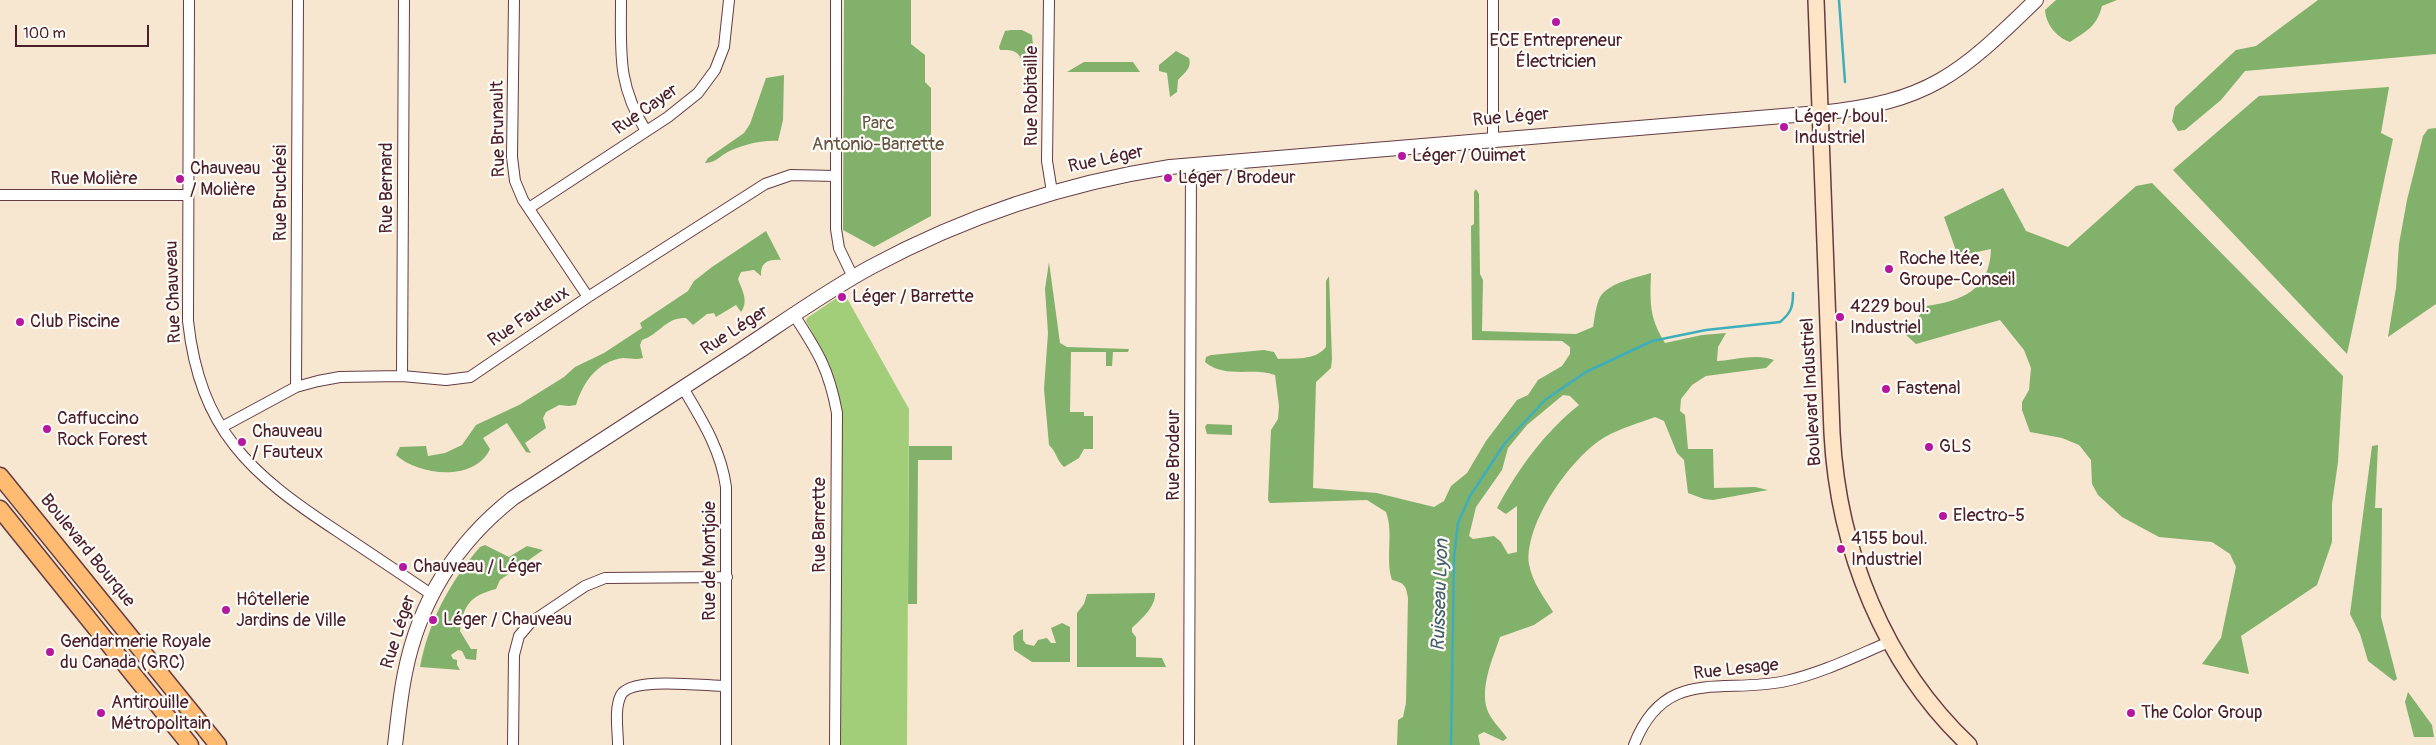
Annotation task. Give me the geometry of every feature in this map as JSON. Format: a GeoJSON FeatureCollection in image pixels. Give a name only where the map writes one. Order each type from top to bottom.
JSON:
{"type":"FeatureCollection","features":[{"type":"Feature","properties":{"kind":"main road","name":"Boulevard Industriel"},"geometry":{"type":"LineString","coordinates":[[1816,0],[1829,372],[1837,485],[1845,525],[1857,566],[1889,642],[1936,710],[1969,745]]}},
{"type":"Feature","properties":{"kind":"main road","name":"Boulevard Bourque"},"geometry":{"type":"LineString","coordinates":[[0,476],[218,745]]}},
{"type":"Feature","properties":{"kind":"main road"},"geometry":{"type":"LineString","coordinates":[[0,508],[190,745]]}},
{"type":"Feature","properties":{"kind":"street","name":"Rue Chauveau"},"geometry":{"type":"LineString","coordinates":[[189,0],[188,303],[190,340],[203,391],[222,427],[248,463],[277,490],[431,594]]}},
{"type":"Feature","properties":{"kind":"street","name":"Rue Bruchési"},"geometry":{"type":"LineString","coordinates":[[296,387],[298,0]]}},
{"type":"Feature","properties":{"kind":"street","name":"Rue Bernard"},"geometry":{"type":"LineString","coordinates":[[402,376],[404,0]]}},
{"type":"Feature","properties":{"kind":"street","name":"Rue Brunault"},"geometry":{"type":"LineString","coordinates":[[514,0],[512,169],[518,190],[588,297]]}},
{"type":"Feature","properties":{"kind":"street"},"geometry":{"type":"LineString","coordinates":[[621,0],[622,74],[629,100],[646,131]]}},
{"type":"Feature","properties":{"kind":"street","name":"Rue Cayer"},"geometry":{"type":"LineString","coordinates":[[529,208],[689,102],[715,70],[727,34],[729,0]]}},
{"type":"Feature","properties":{"kind":"street"},"geometry":{"type":"LineString","coordinates":[[836,0],[837,241],[853,277]]}},
{"type":"Feature","properties":{"kind":"street","name":"Rue Robitaille"},"geometry":{"type":"LineString","coordinates":[[1049,0],[1048,161],[1052,192]]}},
{"type":"Feature","properties":{"kind":"street"},"geometry":{"type":"LineString","coordinates":[[1493,0],[1493,138]]}},
{"type":"Feature","properties":{"kind":"street","name":"Rue Léger"},"geometry":{"type":"LineString","coordinates":[[395,745],[408,659],[419,623],[431,594],[465,544],[501,508],[853,277],[936,236],[1052,192],[1144,171],[1190,164],[1819,112],[1893,101],[1943,80],[1984,50],[2036,0]]}},
{"type":"Feature","properties":{"kind":"street","name":"Rue Brodeur"},"geometry":{"type":"LineString","coordinates":[[1189,745],[1190,164]]}},
{"type":"Feature","properties":{"kind":"street","name":"Rue Fauteux"},"geometry":{"type":"LineString","coordinates":[[222,427],[296,387],[340,377],[402,376],[446,380],[470,377],[588,297],[764,184],[791,175],[836,176]]}},
{"type":"Feature","properties":{"kind":"street","name":"Rue Molière"},"geometry":{"type":"LineString","coordinates":[[0,195],[188,195]]}},
{"type":"Feature","properties":{"kind":"street","name":"Rue Barrette"},"geometry":{"type":"LineString","coordinates":[[794,315],[824,362],[832,386],[837,413],[835,745]]}},
{"type":"Feature","properties":{"kind":"street","name":"Rue de Montjoie"},"geometry":{"type":"LineString","coordinates":[[683,388],[708,431],[724,472],[727,505],[726,745]]}},
{"type":"Feature","properties":{"kind":"street"},"geometry":{"type":"LineString","coordinates":[[513,745],[514,655],[519,636],[530,623],[585,586],[605,578],[727,577]]}},
{"type":"Feature","properties":{"kind":"street","name":"Rue Lesage"},"geometry":{"type":"LineString","coordinates":[[1634,745],[1639,733],[1653,713],[1669,699],[1689,690],[1713,685],[1762,685],[1788,681],[1889,642]]}},
{"type":"Feature","properties":{"kind":"street"},"geometry":{"type":"LineString","coordinates":[[618,745],[618,701],[628,687],[646,684],[726,686]]}},
{"type":"Feature","properties":{"kind":"green space","name":"Parc Antonio-Barrette"},"geometry":{"type":"Polygon","coordinates":[[[844,0],[911,0],[911,44],[925,55],[925,82],[931,88],[931,216],[874,247],[843,230],[844,0]]]}},
{"type":"Feature","properties":{"kind":"green space"},"geometry":{"type":"Polygon","coordinates":[[[2056,0],[2117,0],[2102,6],[2094,23],[2070,42],[2060,37],[2047,20],[2045,10],[2056,0]]]}},
{"type":"Feature","properties":{"kind":"green space"},"geometry":{"type":"Polygon","coordinates":[[[2318,0],[2436,0],[2436,54],[2245,71],[2221,100],[2185,130],[2178,131],[2172,121],[2175,107],[2236,50],[2256,46],[2318,0]]]}},
{"type":"Feature","properties":{"kind":"green space"},"geometry":{"type":"Polygon","coordinates":[[[1022,30],[1032,35],[1035,68],[1031,74],[1026,73],[1021,58],[1016,52],[1000,50],[999,47],[1005,31],[1022,30]]]}},
{"type":"Feature","properties":{"kind":"green space"},"geometry":{"type":"Polygon","coordinates":[[[1176,51],[1189,58],[1190,62],[1187,70],[1178,80],[1177,92],[1170,97],[1167,73],[1159,71],[1159,65],[1176,51]]]}},
{"type":"Feature","properties":{"kind":"green space"},"geometry":{"type":"Polygon","coordinates":[[[1084,62],[1133,62],[1140,72],[1067,72],[1084,62]]]}},
{"type":"Feature","properties":{"kind":"green space"},"geometry":{"type":"Polygon","coordinates":[[[784,75],[783,120],[778,141],[743,146],[728,152],[713,162],[705,163],[708,158],[744,133],[750,124],[766,78],[784,75]]]}},
{"type":"Feature","properties":{"kind":"green space"},"geometry":{"type":"Polygon","coordinates":[[[2389,87],[2381,133],[2393,139],[2347,354],[2173,170],[2259,96],[2389,87]]]}},
{"type":"Feature","properties":{"kind":"green space"},"geometry":{"type":"Polygon","coordinates":[[[2436,128],[2436,304],[2388,337],[2396,288],[2399,244],[2407,200],[2423,136],[2428,129],[2436,128]]]}},
{"type":"Feature","properties":{"kind":"green space"},"geometry":{"type":"Polygon","coordinates":[[[2152,183],[2343,376],[2338,462],[2332,504],[2332,542],[2317,585],[2241,636],[2249,674],[2202,664],[2221,638],[2236,567],[2230,554],[2212,542],[2159,537],[2122,517],[2098,495],[2092,484],[2091,460],[2079,445],[2062,438],[2030,432],[2022,410],[2022,402],[2029,390],[2031,368],[2024,350],[2000,320],[1916,344],[1906,335],[1926,306],[1951,301],[1972,291],[1979,284],[1989,263],[1991,249],[1958,256],[1944,217],[2003,188],[2026,231],[2068,247],[2136,186],[2152,183]]]}},
{"type":"Feature","properties":{"kind":"green space"},"geometry":{"type":"Polygon","coordinates":[[[1476,189],[1479,194],[1480,274],[1483,280],[1482,331],[1576,334],[1593,327],[1596,309],[1603,293],[1620,283],[1651,273],[1653,317],[1665,343],[1702,335],[1726,333],[1718,347],[1717,361],[1753,357],[1774,360],[1766,368],[1706,376],[1692,385],[1681,399],[1680,411],[1685,415],[1688,449],[1713,449],[1714,488],[1755,487],[1768,490],[1713,500],[1688,493],[1684,460],[1677,453],[1664,421],[1655,417],[1605,437],[1578,460],[1565,475],[1552,493],[1534,530],[1529,548],[1529,564],[1539,589],[1553,612],[1534,625],[1500,637],[1488,672],[1485,700],[1491,716],[1507,738],[1503,741],[1484,732],[1478,735],[1480,745],[1397,745],[1398,720],[1403,717],[1406,703],[1408,598],[1404,586],[1400,582],[1392,580],[1386,512],[1367,500],[1270,503],[1268,500],[1271,430],[1278,419],[1279,406],[1275,375],[1221,370],[1205,362],[1206,357],[1211,355],[1264,350],[1274,352],[1278,359],[1304,358],[1316,355],[1326,347],[1326,281],[1329,276],[1332,359],[1331,368],[1316,382],[1313,488],[1377,493],[1434,507],[1444,501],[1451,486],[1467,473],[1486,441],[1517,400],[1528,395],[1538,380],[1562,366],[1570,354],[1570,347],[1562,341],[1472,340],[1471,226],[1474,224],[1474,192],[1476,189]],[[1563,395],[1527,425],[1508,448],[1502,470],[1476,507],[1469,536],[1473,539],[1494,536],[1501,542],[1508,554],[1517,552],[1517,506],[1506,514],[1497,508],[1533,452],[1554,427],[1579,405],[1570,396],[1563,395]]]}},
{"type":"Feature","properties":{"kind":"green space"},"geometry":{"type":"Polygon","coordinates":[[[766,231],[781,260],[766,262],[762,267],[761,276],[754,270],[741,272],[738,279],[745,300],[741,312],[736,305],[716,317],[714,313],[707,314],[693,325],[686,318],[673,320],[642,340],[640,345],[643,358],[623,358],[606,363],[587,381],[576,405],[559,405],[546,412],[543,418],[546,428],[525,443],[531,453],[526,452],[507,423],[483,438],[490,449],[483,460],[472,467],[460,471],[432,471],[418,468],[396,455],[400,447],[426,446],[428,456],[445,453],[462,445],[476,425],[519,405],[564,377],[575,367],[604,353],[642,328],[640,323],[688,291],[694,281],[712,267],[766,231]]]}},
{"type":"Feature","properties":{"kind":"green space"},"geometry":{"type":"Polygon","coordinates":[[[1049,262],[1060,343],[1067,347],[1129,349],[1128,352],[1113,352],[1112,366],[1106,366],[1106,352],[1071,352],[1070,412],[1084,412],[1084,416],[1093,416],[1093,449],[1084,449],[1079,458],[1064,467],[1049,445],[1044,389],[1048,333],[1045,289],[1049,262]]]}},
{"type":"Feature","properties":{"kind":"green space"},"geometry":{"type":"Polygon","coordinates":[[[844,293],[909,409],[907,745],[841,745],[841,408],[829,364],[806,321],[807,318],[844,293]]]}},
{"type":"Feature","properties":{"kind":"green space"},"geometry":{"type":"Polygon","coordinates":[[[1207,424],[1232,425],[1232,435],[1207,434],[1205,427],[1207,424]]]}},
{"type":"Feature","properties":{"kind":"green space"},"geometry":{"type":"Polygon","coordinates":[[[2378,445],[2375,508],[2382,508],[2381,617],[2397,679],[2394,681],[2368,661],[2360,634],[2350,614],[2372,446],[2378,445]]]}},
{"type":"Feature","properties":{"kind":"green space"},"geometry":{"type":"Polygon","coordinates":[[[909,446],[952,446],[952,460],[918,460],[917,604],[908,604],[909,446]]]}},
{"type":"Feature","properties":{"kind":"green space"},"geometry":{"type":"Polygon","coordinates":[[[485,545],[509,557],[527,546],[543,550],[500,580],[496,589],[480,595],[469,603],[463,614],[460,631],[471,649],[477,649],[476,660],[466,659],[462,651],[458,650],[451,655],[453,659],[457,660],[460,670],[420,667],[429,634],[442,603],[459,574],[480,547],[485,545]]]}},
{"type":"Feature","properties":{"kind":"green space"},"geometry":{"type":"Polygon","coordinates":[[[1155,593],[1151,608],[1132,628],[1132,632],[1136,637],[1136,657],[1162,658],[1166,667],[1077,667],[1077,613],[1084,604],[1087,594],[1155,593]]]}},
{"type":"Feature","properties":{"kind":"green space"},"geometry":{"type":"Polygon","coordinates":[[[1062,623],[1070,627],[1070,662],[1032,662],[1014,650],[1013,636],[1023,629],[1023,640],[1026,644],[1034,646],[1038,640],[1047,638],[1051,643],[1056,643],[1051,628],[1062,623]]]}},
{"type":"Feature","properties":{"kind":"green space"},"geometry":{"type":"Polygon","coordinates":[[[2408,692],[2432,725],[2434,737],[2414,737],[2405,702],[2408,692]]]}},
{"type":"Feature","properties":{"kind":"waterway"},"geometry":{"type":"LineString","coordinates":[[1839,0],[1845,82]]}},
{"type":"Feature","properties":{"kind":"waterway","name":"Ruisseau Lyon"},"geometry":{"type":"LineString","coordinates":[[1451,745],[1454,556],[1458,523],[1470,496],[1505,443],[1545,400],[1586,372],[1652,341],[1706,330],[1780,322],[1791,309],[1793,293]]}},
{"type":"Feature","properties":{"kind":"place","name":"ECE Entrepreneur Électricien"},"geometry":{"type":"Point","coordinates":[1556,22]}},
{"type":"Feature","properties":{"kind":"place","name":"Léger / boul. Industriel"},"geometry":{"type":"Point","coordinates":[1784,127]}},
{"type":"Feature","properties":{"kind":"place","name":"Léger / Ouimet"},"geometry":{"type":"Point","coordinates":[1402,156]}},
{"type":"Feature","properties":{"kind":"place","name":"Léger / Brodeur"},"geometry":{"type":"Point","coordinates":[1168,178]}},
{"type":"Feature","properties":{"kind":"place","name":"Chauveau / Molière"},"geometry":{"type":"Point","coordinates":[180,179]}},
{"type":"Feature","properties":{"kind":"place","name":"Roche ltée, Groupe-Conseil"},"geometry":{"type":"Point","coordinates":[1889,269]}},
{"type":"Feature","properties":{"kind":"place","name":"Léger / Barrette"},"geometry":{"type":"Point","coordinates":[842,297]}},
{"type":"Feature","properties":{"kind":"place","name":"4229 boul. Industriel"},"geometry":{"type":"Point","coordinates":[1840,317]}},
{"type":"Feature","properties":{"kind":"place","name":"Club Piscine"},"geometry":{"type":"Point","coordinates":[20,322]}},
{"type":"Feature","properties":{"kind":"place","name":"Fastenal"},"geometry":{"type":"Point","coordinates":[1886,389]}},
{"type":"Feature","properties":{"kind":"place","name":"Caffuccino Rock Forest"},"geometry":{"type":"Point","coordinates":[47,429]}},
{"type":"Feature","properties":{"kind":"place","name":"Chauveau / Fauteux"},"geometry":{"type":"Point","coordinates":[242,442]}},
{"type":"Feature","properties":{"kind":"place","name":"GLS"},"geometry":{"type":"Point","coordinates":[1929,447]}},
{"type":"Feature","properties":{"kind":"place","name":"Electro-5"},"geometry":{"type":"Point","coordinates":[1943,516]}},
{"type":"Feature","properties":{"kind":"place","name":"4155 boul. Industriel"},"geometry":{"type":"Point","coordinates":[1841,549]}},
{"type":"Feature","properties":{"kind":"place","name":"Chauveau / Léger"},"geometry":{"type":"Point","coordinates":[403,567]}},
{"type":"Feature","properties":{"kind":"place","name":"Hôtellerie Jardins de Ville"},"geometry":{"type":"Point","coordinates":[226,610]}},
{"type":"Feature","properties":{"kind":"place","name":"Léger / Chauveau"},"geometry":{"type":"Point","coordinates":[433,620]}},
{"type":"Feature","properties":{"kind":"place","name":"Gendarmerie Royale du Canada (GRC)"},"geometry":{"type":"Point","coordinates":[50,652]}},
{"type":"Feature","properties":{"kind":"place","name":"Antirouille Métropolitain"},"geometry":{"type":"Point","coordinates":[101,713]}},
{"type":"Feature","properties":{"kind":"place","name":"The Color Group"},"geometry":{"type":"Point","coordinates":[2131,713]}}]}
